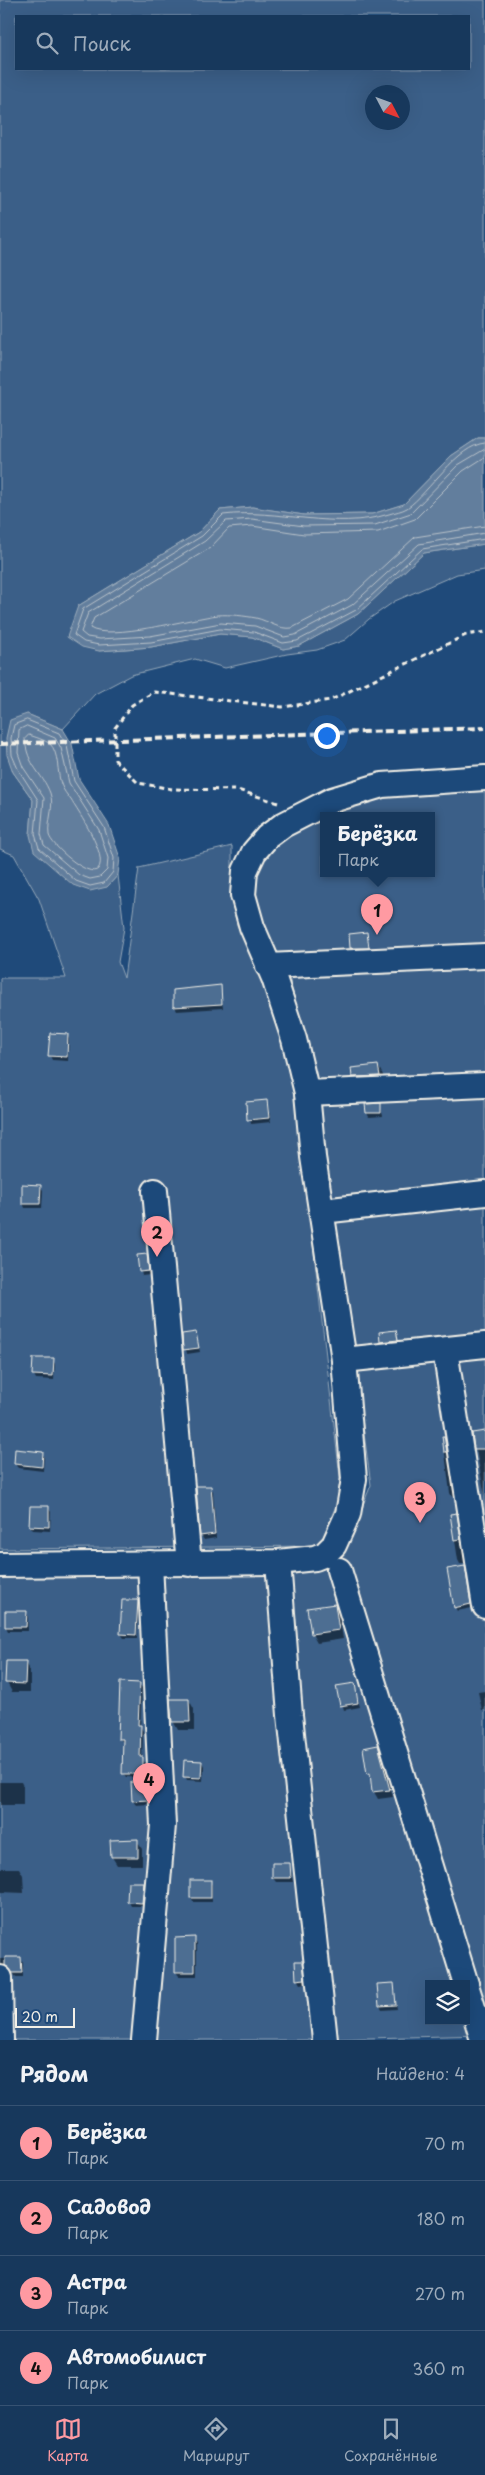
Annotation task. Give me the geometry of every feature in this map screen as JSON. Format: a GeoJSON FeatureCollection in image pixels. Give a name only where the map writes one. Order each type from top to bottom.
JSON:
{"type":"FeatureCollection","features":[{"type":"Feature","properties":{"kind":"street"},"geometry":{"type":"LineString","coordinates":[[0,1565],[278,1562],[306,1560],[325,1554],[334,1545],[348,1514],[354,1479],[344,1360],[313,1157],[307,1093],[294,1039],[252,927],[243,895],[245,871],[254,852],[267,837],[283,826],[332,800],[382,785],[485,778]]}},
{"type":"Feature","properties":{"kind":"street"},"geometry":{"type":"LineString","coordinates":[[268,966],[485,956]]}},
{"type":"Feature","properties":{"kind":"street"},"geometry":{"type":"LineString","coordinates":[[307,1093],[485,1085]]}},
{"type":"Feature","properties":{"kind":"street"},"geometry":{"type":"LineString","coordinates":[[155,1191],[189,1564]]}},
{"type":"Feature","properties":{"kind":"street"},"geometry":{"type":"LineString","coordinates":[[322,1211],[485,1192]]}},
{"type":"Feature","properties":{"kind":"street"},"geometry":{"type":"LineString","coordinates":[[344,1360],[485,1345]]}},
{"type":"Feature","properties":{"kind":"street"},"geometry":{"type":"LineString","coordinates":[[445,1350],[485,1606]]}},
{"type":"Feature","properties":{"kind":"street"},"geometry":{"type":"LineString","coordinates":[[278,1562],[290,1715],[325,2040]]}},
{"type":"Feature","properties":{"kind":"street"},"geometry":{"type":"LineString","coordinates":[[144,2040],[163,1825],[150,1563]]}},
{"type":"Feature","properties":{"kind":"street"},"geometry":{"type":"LineString","coordinates":[[339,1570],[465,1980]]}},
{"type":"Feature","properties":{"kind":"street"},"geometry":{"type":"LineString","coordinates":[[0,1978],[0,2040]]}},
{"type":"Feature","properties":{"kind":"street"},"geometry":{"type":"LineString","coordinates":[[470,1997],[483,2040]]}},
{"type":"Feature","properties":{"kind":"path"},"geometry":{"type":"LineString","coordinates":[[308,812],[238,790],[172,789],[138,783],[115,760],[115,728],[132,705],[154,692],[282,707],[331,700],[466,634],[485,632]]}},
{"type":"Feature","properties":{"kind":"shaded area"},"geometry":{"type":"Polygon","coordinates":[[[0,0],[485,0],[485,438],[478,438],[451,456],[404,504],[372,514],[304,515],[252,507],[220,510],[199,532],[78,606],[99,651],[151,647],[220,634],[252,637],[283,649],[299,646],[358,614],[424,553],[485,544],[485,570],[457,574],[395,601],[369,619],[345,640],[317,650],[287,654],[225,668],[195,659],[131,675],[95,694],[63,729],[27,714],[13,772],[33,800],[30,835],[107,887],[118,875],[124,928],[118,962],[124,978],[139,868],[232,846],[232,903],[237,925],[289,1037],[340,1477],[338,1501],[319,1546],[0,1549],[0,978],[66,978],[39,899],[14,855],[0,849],[0,0]]]}},
{"type":"Feature","properties":{"kind":"shaded area"},"geometry":{"type":"Polygon","coordinates":[[[485,789],[485,2035],[329,2039],[288,1576],[340,1561],[371,1485],[317,1087],[288,973],[249,896],[271,837],[320,818],[320,877],[435,877],[435,812],[336,812],[388,792],[485,789]]]}},
{"type":"Feature","properties":{"kind":"shaded area"},"geometry":{"type":"Polygon","coordinates":[[[282,1566],[315,2040],[0,2040],[0,1568],[282,1566]]]}},
{"type":"Feature","properties":{"kind":"water"},"geometry":{"type":"Polygon","coordinates":[[[478,438],[485,438],[485,544],[424,553],[358,614],[299,646],[283,649],[252,637],[220,634],[151,647],[99,651],[82,647],[67,637],[78,606],[199,532],[220,510],[252,507],[304,515],[372,514],[404,504],[451,456],[478,438]]]}},
{"type":"Feature","properties":{"kind":"water"},"geometry":{"type":"Polygon","coordinates":[[[27,714],[63,729],[72,744],[79,779],[109,825],[120,858],[118,875],[107,887],[90,891],[73,885],[34,851],[30,835],[33,800],[13,772],[7,755],[6,738],[10,720],[27,714]]]}},
{"type":"Feature","properties":{"kind":"building"},"geometry":{"type":"Polygon","coordinates":[[[367,932],[369,948],[350,948],[349,934],[367,932]]]}},
{"type":"Feature","properties":{"kind":"building"},"geometry":{"type":"Polygon","coordinates":[[[221,985],[222,1004],[173,1007],[173,990],[221,985]]]}},
{"type":"Feature","properties":{"kind":"building"},"geometry":{"type":"Polygon","coordinates":[[[50,1033],[68,1034],[67,1057],[48,1056],[50,1033]]]}},
{"type":"Feature","properties":{"kind":"building"},"geometry":{"type":"Polygon","coordinates":[[[378,1065],[380,1076],[352,1077],[351,1068],[378,1065]]]}},
{"type":"Feature","properties":{"kind":"building"},"geometry":{"type":"Polygon","coordinates":[[[267,1100],[269,1118],[247,1120],[246,1102],[267,1100]]]}},
{"type":"Feature","properties":{"kind":"building"},"geometry":{"type":"Polygon","coordinates":[[[381,1103],[381,1113],[366,1113],[365,1104],[381,1103]]]}},
{"type":"Feature","properties":{"kind":"building"},"geometry":{"type":"Polygon","coordinates":[[[22,1184],[41,1185],[40,1204],[22,1204],[22,1184]]]}},
{"type":"Feature","properties":{"kind":"building"},"geometry":{"type":"Polygon","coordinates":[[[147,1254],[149,1271],[139,1272],[137,1255],[147,1254]]]}},
{"type":"Feature","properties":{"kind":"building"},"geometry":{"type":"Polygon","coordinates":[[[396,1330],[398,1340],[380,1342],[379,1332],[396,1330]]]}},
{"type":"Feature","properties":{"kind":"building"},"geometry":{"type":"Polygon","coordinates":[[[196,1332],[199,1348],[183,1350],[182,1334],[196,1332]]]}},
{"type":"Feature","properties":{"kind":"building"},"geometry":{"type":"Polygon","coordinates":[[[33,1358],[54,1358],[53,1376],[32,1375],[33,1358]]]}},
{"type":"Feature","properties":{"kind":"building"},"geometry":{"type":"Polygon","coordinates":[[[485,1431],[485,1449],[474,1449],[472,1433],[485,1431]]]}},
{"type":"Feature","properties":{"kind":"building"},"geometry":{"type":"Polygon","coordinates":[[[442,1436],[444,1436],[447,1452],[444,1452],[442,1436]]]}},
{"type":"Feature","properties":{"kind":"building"},"geometry":{"type":"Polygon","coordinates":[[[15,1449],[43,1452],[42,1467],[14,1464],[15,1449]]]}},
{"type":"Feature","properties":{"kind":"building"},"geometry":{"type":"Polygon","coordinates":[[[196,1486],[211,1486],[215,1534],[200,1536],[196,1486]]]}},
{"type":"Feature","properties":{"kind":"building"},"geometry":{"type":"Polygon","coordinates":[[[30,1506],[49,1506],[49,1527],[29,1526],[30,1506]]]}},
{"type":"Feature","properties":{"kind":"building"},"geometry":{"type":"Polygon","coordinates":[[[457,1513],[461,1539],[454,1540],[450,1514],[457,1513]]]}},
{"type":"Feature","properties":{"kind":"building"},"geometry":{"type":"Polygon","coordinates":[[[465,1566],[471,1604],[454,1608],[447,1569],[465,1566]]]}},
{"type":"Feature","properties":{"kind":"building"},"geometry":{"type":"Polygon","coordinates":[[[122,1600],[138,1600],[136,1635],[120,1634],[122,1600]]]}},
{"type":"Feature","properties":{"kind":"building"},"geometry":{"type":"Polygon","coordinates":[[[335,1604],[339,1630],[311,1634],[307,1608],[335,1604]]]}},
{"type":"Feature","properties":{"kind":"building"},"geometry":{"type":"Polygon","coordinates":[[[5,1611],[27,1611],[26,1627],[5,1627],[5,1611]]]}},
{"type":"Feature","properties":{"kind":"building"},"geometry":{"type":"Polygon","coordinates":[[[6,1661],[26,1661],[25,1684],[5,1683],[6,1661]]]}},
{"type":"Feature","properties":{"kind":"building"},"geometry":{"type":"Polygon","coordinates":[[[120,1682],[140,1683],[138,1725],[141,1725],[140,1757],[143,1757],[143,1774],[122,1774],[123,1739],[118,1739],[120,1682]]]}},
{"type":"Feature","properties":{"kind":"building"},"geometry":{"type":"Polygon","coordinates":[[[355,1683],[358,1703],[340,1706],[336,1686],[355,1683]]]}},
{"type":"Feature","properties":{"kind":"building"},"geometry":{"type":"Polygon","coordinates":[[[170,1699],[189,1699],[190,1722],[172,1722],[170,1699]]]}},
{"type":"Feature","properties":{"kind":"building"},"geometry":{"type":"Polygon","coordinates":[[[378,1745],[390,1790],[372,1792],[370,1773],[367,1774],[363,1748],[378,1745]]]}},
{"type":"Feature","properties":{"kind":"building"},"geometry":{"type":"Polygon","coordinates":[[[184,1760],[202,1761],[201,1778],[183,1777],[184,1760]]]}},
{"type":"Feature","properties":{"kind":"building"},"geometry":{"type":"Polygon","coordinates":[[[147,1781],[148,1800],[132,1801],[131,1782],[147,1781]]]}},
{"type":"Feature","properties":{"kind":"building"},"geometry":{"type":"Polygon","coordinates":[[[138,1839],[138,1857],[111,1857],[110,1840],[138,1839]]]}},
{"type":"Feature","properties":{"kind":"building"},"geometry":{"type":"Polygon","coordinates":[[[272,1863],[290,1863],[291,1878],[272,1878],[272,1863]]]}},
{"type":"Feature","properties":{"kind":"building"},"geometry":{"type":"Polygon","coordinates":[[[190,1880],[211,1880],[211,1898],[190,1898],[190,1880]]]}},
{"type":"Feature","properties":{"kind":"building"},"geometry":{"type":"Polygon","coordinates":[[[128,1882],[144,1882],[142,1903],[127,1902],[128,1882]]]}},
{"type":"Feature","properties":{"kind":"building"},"geometry":{"type":"Polygon","coordinates":[[[195,1937],[195,1972],[175,1972],[175,1938],[195,1937]]]}},
{"type":"Feature","properties":{"kind":"building"},"geometry":{"type":"Polygon","coordinates":[[[5,1957],[21,1957],[22,1973],[12,1973],[5,1965],[5,1957]]]}},
{"type":"Feature","properties":{"kind":"building"},"geometry":{"type":"Polygon","coordinates":[[[295,1961],[303,1961],[305,1979],[296,1980],[295,1961]]]}},
{"type":"Feature","properties":{"kind":"building"},"geometry":{"type":"Polygon","coordinates":[[[394,1983],[396,2005],[379,2006],[377,1984],[394,1983]]]}},
{"type":"Feature","properties":{"kind":"railway"},"geometry":{"type":"LineString","coordinates":[[0,744],[485,728]]}},
{"type":"Feature","properties":{"kind":"place","name":"Берёзка"},"geometry":{"type":"Point","coordinates":[377,935]}},
{"type":"Feature","properties":{"kind":"place","name":"Садовод"},"geometry":{"type":"Point","coordinates":[157,1257]}},
{"type":"Feature","properties":{"kind":"place","name":"Астра"},"geometry":{"type":"Point","coordinates":[420,1523]}},
{"type":"Feature","properties":{"kind":"place","name":"Автомобилист"},"geometry":{"type":"Point","coordinates":[149,1804]}}]}
